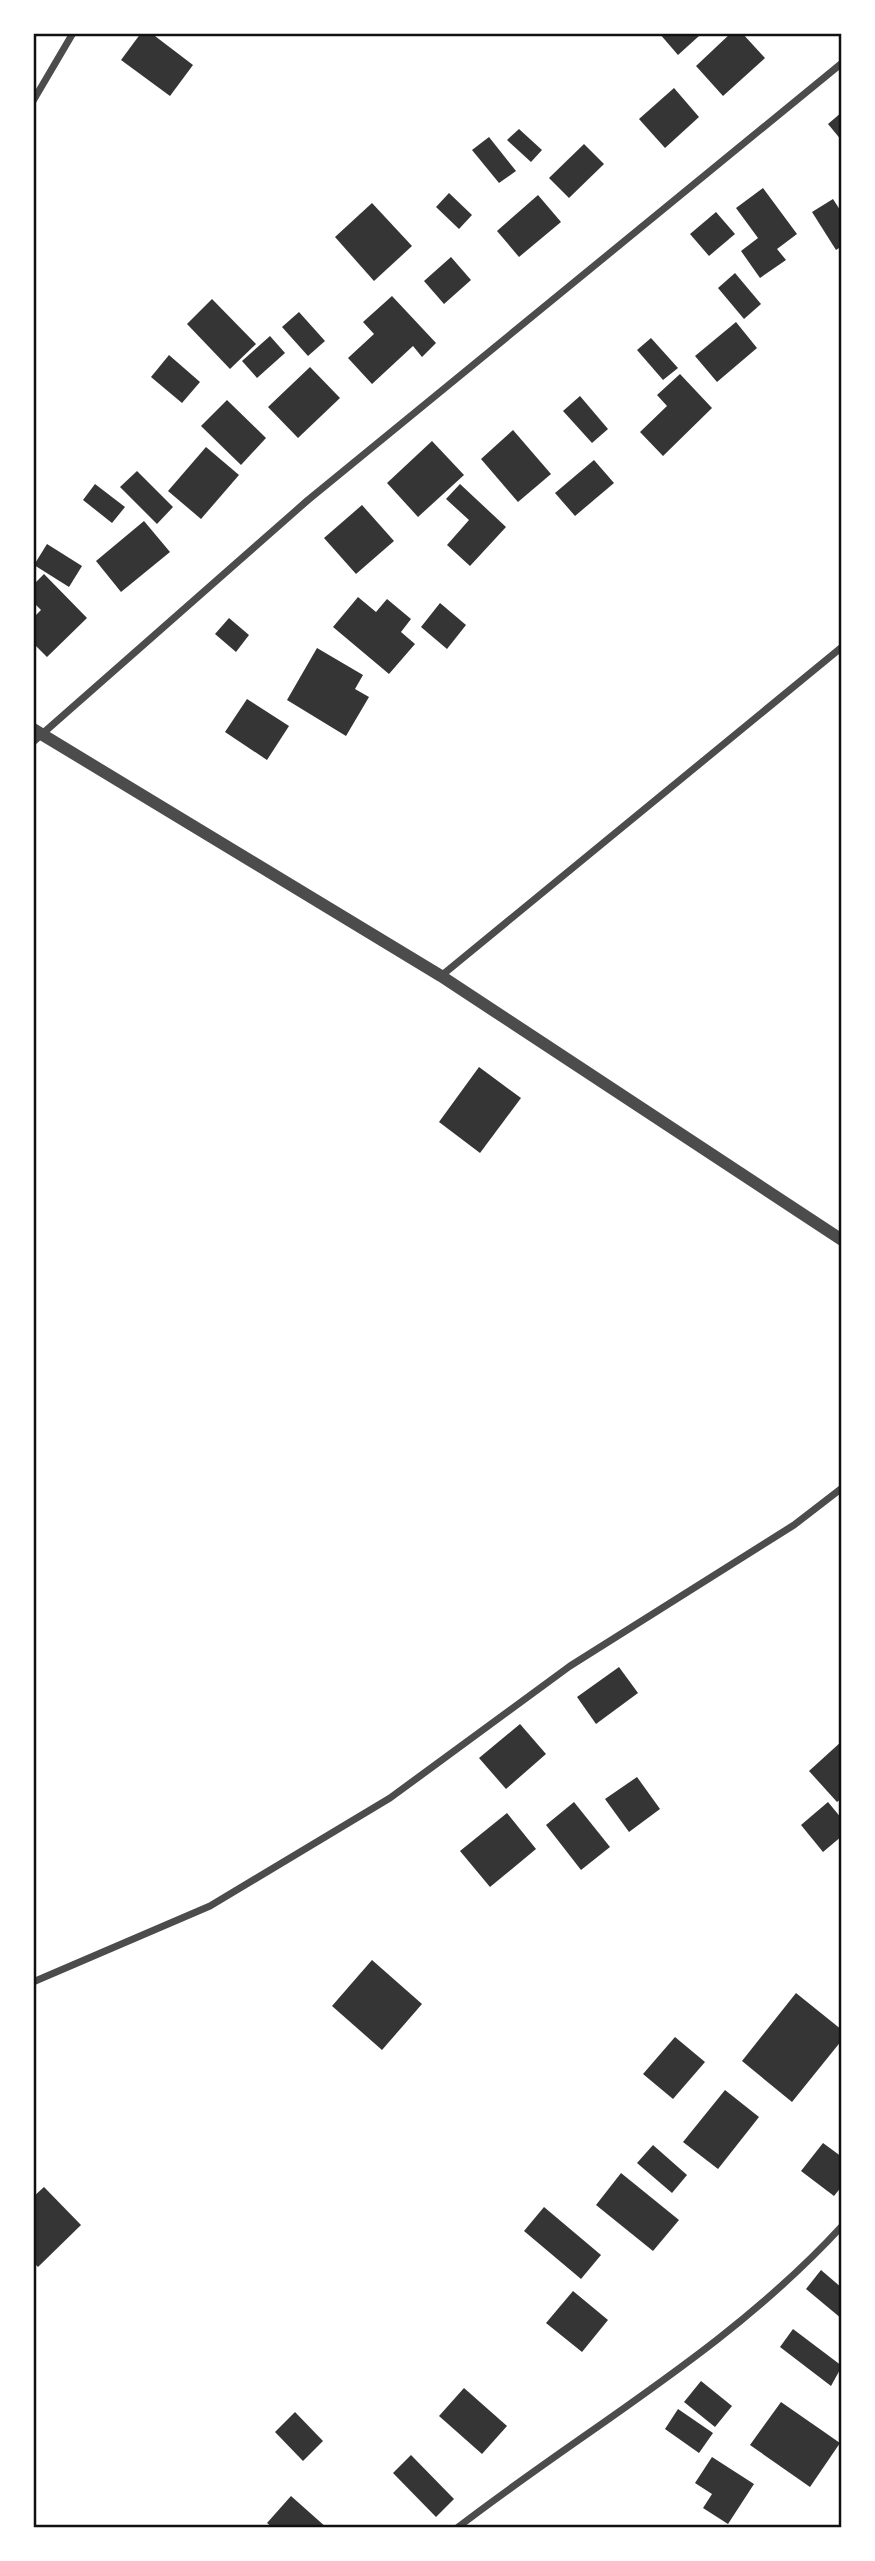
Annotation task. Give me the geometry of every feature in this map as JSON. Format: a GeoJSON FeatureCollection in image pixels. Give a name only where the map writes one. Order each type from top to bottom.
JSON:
{"type":"FeatureCollection","features":[{"type":"Feature","properties":{"kind":"street"},"geometry":{"type":"LineString","coordinates":[[33,101],[74,33]]}},
{"type":"Feature","properties":{"kind":"street"},"geometry":{"type":"LineString","coordinates":[[842,63],[308,500],[36,735],[441,976],[842,1240]]}},
{"type":"Feature","properties":{"kind":"street"},"geometry":{"type":"LineString","coordinates":[[441,976],[842,647]]}},
{"type":"Feature","properties":{"kind":"street"},"geometry":{"type":"LineString","coordinates":[[33,1982],[210,1906],[390,1797],[570,1666],[794,1525],[842,1488]]}},
{"type":"Feature","properties":{"kind":"street"},"geometry":{"type":"LineString","coordinates":[[457,2528],[704,2353],[797,2275],[842,2226]]}},
{"type":"Feature","properties":{"kind":"building"},"geometry":{"type":"Polygon","coordinates":[[[141,33],[151,33],[193,65],[170,96],[121,60],[141,33]]]}},
{"type":"Feature","properties":{"kind":"building"},"geometry":{"type":"Polygon","coordinates":[[[659,33],[697,33],[699,36],[678,55],[659,33]]]}},
{"type":"Feature","properties":{"kind":"building"},"geometry":{"type":"Polygon","coordinates":[[[731,33],[742,33],[765,58],[723,96],[696,66],[731,33]]]}},
{"type":"Feature","properties":{"kind":"building"},"geometry":{"type":"Polygon","coordinates":[[[674,88],[699,117],[665,148],[639,119],[674,88]]]}},
{"type":"Feature","properties":{"kind":"building"},"geometry":{"type":"Polygon","coordinates":[[[842,112],[842,141],[828,124],[842,112]]]}},
{"type":"Feature","properties":{"kind":"building"},"geometry":{"type":"Polygon","coordinates":[[[519,129],[542,150],[531,162],[507,140],[519,129]]]}},
{"type":"Feature","properties":{"kind":"building"},"geometry":{"type":"Polygon","coordinates":[[[489,137],[516,171],[499,183],[472,150],[489,137]]]}},
{"type":"Feature","properties":{"kind":"building"},"geometry":{"type":"Polygon","coordinates":[[[584,144],[604,164],[569,198],[549,178],[584,144]]]}},
{"type":"Feature","properties":{"kind":"building"},"geometry":{"type":"Polygon","coordinates":[[[763,188],[797,234],[777,249],[786,260],[760,278],[741,251],[758,238],[736,208],[763,188]]]}},
{"type":"Feature","properties":{"kind":"building"},"geometry":{"type":"Polygon","coordinates":[[[449,193],[472,215],[459,229],[436,207],[449,193]]]}},
{"type":"Feature","properties":{"kind":"building"},"geometry":{"type":"Polygon","coordinates":[[[538,195],[561,222],[519,257],[497,231],[538,195]]]}},
{"type":"Feature","properties":{"kind":"building"},"geometry":{"type":"Polygon","coordinates":[[[833,199],[842,213],[842,246],[836,250],[812,212],[833,199]]]}},
{"type":"Feature","properties":{"kind":"building"},"geometry":{"type":"Polygon","coordinates":[[[372,203],[412,246],[374,281],[335,237],[372,203]]]}},
{"type":"Feature","properties":{"kind":"building"},"geometry":{"type":"Polygon","coordinates":[[[716,212],[735,234],[709,256],[690,234],[716,212]]]}},
{"type":"Feature","properties":{"kind":"building"},"geometry":{"type":"Polygon","coordinates":[[[451,257],[471,280],[444,304],[424,281],[451,257]]]}},
{"type":"Feature","properties":{"kind":"building"},"geometry":{"type":"Polygon","coordinates":[[[735,273],[761,304],[744,319],[718,288],[735,273]]]}},
{"type":"Feature","properties":{"kind":"building"},"geometry":{"type":"Polygon","coordinates":[[[392,296],[436,343],[422,357],[413,346],[372,384],[348,358],[374,334],[363,322],[392,296]]]}},
{"type":"Feature","properties":{"kind":"building"},"geometry":{"type":"Polygon","coordinates":[[[212,299],[256,344],[230,369],[187,324],[212,299]]]}},
{"type":"Feature","properties":{"kind":"building"},"geometry":{"type":"Polygon","coordinates":[[[299,312],[325,341],[308,356],[282,327],[299,312]]]}},
{"type":"Feature","properties":{"kind":"building"},"geometry":{"type":"Polygon","coordinates":[[[736,322],[757,348],[717,382],[695,356],[736,322]]]}},
{"type":"Feature","properties":{"kind":"building"},"geometry":{"type":"Polygon","coordinates":[[[270,336],[285,353],[257,378],[242,361],[270,336]]]}},
{"type":"Feature","properties":{"kind":"building"},"geometry":{"type":"Polygon","coordinates":[[[651,338],[678,368],[663,380],[637,350],[651,338]]]}},
{"type":"Feature","properties":{"kind":"building"},"geometry":{"type":"Polygon","coordinates":[[[169,355],[200,382],[182,403],[151,377],[169,355]]]}},
{"type":"Feature","properties":{"kind":"building"},"geometry":{"type":"Polygon","coordinates":[[[310,367],[340,398],[298,438],[268,407],[310,367]]]}},
{"type":"Feature","properties":{"kind":"building"},"geometry":{"type":"Polygon","coordinates":[[[680,374],[712,408],[663,456],[640,432],[667,406],[657,395],[680,374]]]}},
{"type":"Feature","properties":{"kind":"building"},"geometry":{"type":"Polygon","coordinates":[[[580,396],[608,429],[592,443],[563,411],[580,396]]]}},
{"type":"Feature","properties":{"kind":"building"},"geometry":{"type":"Polygon","coordinates":[[[227,400],[266,438],[241,465],[201,426],[227,400]]]}},
{"type":"Feature","properties":{"kind":"building"},"geometry":{"type":"Polygon","coordinates":[[[513,430],[551,474],[518,502],[481,459],[513,430]]]}},
{"type":"Feature","properties":{"kind":"building"},"geometry":{"type":"Polygon","coordinates":[[[432,441],[464,475],[418,517],[387,483],[432,441]]]}},
{"type":"Feature","properties":{"kind":"building"},"geometry":{"type":"Polygon","coordinates":[[[206,447],[239,475],[201,519],[168,491],[206,447]]]}},
{"type":"Feature","properties":{"kind":"building"},"geometry":{"type":"Polygon","coordinates":[[[594,460],[614,483],[575,516],[555,493],[594,460]]]}},
{"type":"Feature","properties":{"kind":"building"},"geometry":{"type":"Polygon","coordinates":[[[137,471],[173,507],[157,524],[120,487],[137,471]]]}},
{"type":"Feature","properties":{"kind":"building"},"geometry":{"type":"Polygon","coordinates":[[[95,484],[125,507],[112,523],[83,500],[95,484]]]}},
{"type":"Feature","properties":{"kind":"building"},"geometry":{"type":"Polygon","coordinates":[[[460,484],[506,527],[470,566],[447,545],[469,520],[446,499],[460,484]]]}},
{"type":"Feature","properties":{"kind":"building"},"geometry":{"type":"Polygon","coordinates":[[[362,505],[394,541],[356,574],[324,538],[362,505]]]}},
{"type":"Feature","properties":{"kind":"building"},"geometry":{"type":"Polygon","coordinates":[[[144,521],[170,552],[121,592],[96,561],[144,521]]]}},
{"type":"Feature","properties":{"kind":"building"},"geometry":{"type":"Polygon","coordinates":[[[47,544],[82,566],[69,587],[34,565],[47,544]]]}},
{"type":"Feature","properties":{"kind":"building"},"geometry":{"type":"Polygon","coordinates":[[[44,574],[87,618],[47,657],[33,643],[33,618],[41,610],[33,602],[33,585],[44,574]]]}},
{"type":"Feature","properties":{"kind":"building"},"geometry":{"type":"Polygon","coordinates":[[[358,597],[376,612],[387,599],[411,619],[401,632],[415,644],[389,674],[333,627],[358,597]]]}},
{"type":"Feature","properties":{"kind":"building"},"geometry":{"type":"Polygon","coordinates":[[[440,603],[466,625],[447,649],[421,627],[440,603]]]}},
{"type":"Feature","properties":{"kind":"building"},"geometry":{"type":"Polygon","coordinates":[[[229,618],[249,635],[236,652],[215,634],[229,618]]]}},
{"type":"Feature","properties":{"kind":"building"},"geometry":{"type":"Polygon","coordinates":[[[317,648],[363,675],[355,689],[369,697],[346,736],[287,700],[317,648]]]}},
{"type":"Feature","properties":{"kind":"building"},"geometry":{"type":"Polygon","coordinates":[[[247,699],[289,726],[267,760],[225,732],[247,699]]]}},
{"type":"Feature","properties":{"kind":"building"},"geometry":{"type":"Polygon","coordinates":[[[479,1067],[521,1098],[480,1153],[439,1122],[479,1067]]]}},
{"type":"Feature","properties":{"kind":"building"},"geometry":{"type":"Polygon","coordinates":[[[619,1667],[638,1693],[596,1724],[577,1697],[619,1667]]]}},
{"type":"Feature","properties":{"kind":"building"},"geometry":{"type":"Polygon","coordinates":[[[520,1724],[546,1754],[506,1789],[479,1758],[520,1724]]]}},
{"type":"Feature","properties":{"kind":"building"},"geometry":{"type":"Polygon","coordinates":[[[842,1741],[842,1798],[837,1802],[809,1771],[842,1741]]]}},
{"type":"Feature","properties":{"kind":"building"},"geometry":{"type":"Polygon","coordinates":[[[637,1777],[660,1809],[629,1832],[605,1799],[637,1777]]]}},
{"type":"Feature","properties":{"kind":"building"},"geometry":{"type":"Polygon","coordinates":[[[574,1802],[610,1847],[581,1870],[546,1825],[574,1802]]]}},
{"type":"Feature","properties":{"kind":"building"},"geometry":{"type":"Polygon","coordinates":[[[828,1802],[842,1819],[842,1836],[823,1852],[801,1825],[828,1802]]]}},
{"type":"Feature","properties":{"kind":"building"},"geometry":{"type":"Polygon","coordinates":[[[507,1813],[536,1849],[490,1887],[460,1851],[507,1813]]]}},
{"type":"Feature","properties":{"kind":"building"},"geometry":{"type":"Polygon","coordinates":[[[372,1960],[422,2004],[382,2050],[332,2006],[372,1960]]]}},
{"type":"Feature","properties":{"kind":"building"},"geometry":{"type":"Polygon","coordinates":[[[796,1993],[842,2030],[842,2040],[792,2102],[742,2061],[796,1993]]]}},
{"type":"Feature","properties":{"kind":"building"},"geometry":{"type":"Polygon","coordinates":[[[675,2037],[705,2062],[673,2099],[643,2074],[675,2037]]]}},
{"type":"Feature","properties":{"kind":"building"},"geometry":{"type":"Polygon","coordinates":[[[725,2090],[759,2117],[718,2169],[683,2142],[725,2090]]]}},
{"type":"Feature","properties":{"kind":"building"},"geometry":{"type":"Polygon","coordinates":[[[823,2143],[842,2157],[842,2186],[834,2196],[801,2171],[823,2143]]]}},
{"type":"Feature","properties":{"kind":"building"},"geometry":{"type":"Polygon","coordinates":[[[653,2145],[687,2175],[672,2193],[637,2163],[653,2145]]]}},
{"type":"Feature","properties":{"kind":"building"},"geometry":{"type":"Polygon","coordinates":[[[621,2173],[679,2220],[653,2251],[596,2205],[621,2173]]]}},
{"type":"Feature","properties":{"kind":"building"},"geometry":{"type":"Polygon","coordinates":[[[44,2187],[81,2225],[38,2267],[33,2262],[33,2197],[44,2187]]]}},
{"type":"Feature","properties":{"kind":"building"},"geometry":{"type":"Polygon","coordinates":[[[544,2207],[601,2255],[581,2279],[524,2231],[544,2207]]]}},
{"type":"Feature","properties":{"kind":"building"},"geometry":{"type":"Polygon","coordinates":[[[821,2270],[842,2288],[842,2319],[806,2289],[821,2270]]]}},
{"type":"Feature","properties":{"kind":"building"},"geometry":{"type":"Polygon","coordinates":[[[573,2291],[608,2320],[582,2352],[546,2323],[573,2291]]]}},
{"type":"Feature","properties":{"kind":"building"},"geometry":{"type":"Polygon","coordinates":[[[793,2329],[842,2366],[831,2386],[780,2347],[793,2329]]]}},
{"type":"Feature","properties":{"kind":"building"},"geometry":{"type":"Polygon","coordinates":[[[701,2381],[732,2406],[715,2427],[684,2402],[701,2381]]]}},
{"type":"Feature","properties":{"kind":"building"},"geometry":{"type":"Polygon","coordinates":[[[464,2388],[507,2426],[482,2454],[439,2416],[464,2388]]]}},
{"type":"Feature","properties":{"kind":"building"},"geometry":{"type":"Polygon","coordinates":[[[781,2402],[840,2443],[810,2487],[750,2445],[781,2402]]]}},
{"type":"Feature","properties":{"kind":"building"},"geometry":{"type":"Polygon","coordinates":[[[678,2409],[713,2433],[699,2453],[665,2429],[678,2409]]]}},
{"type":"Feature","properties":{"kind":"building"},"geometry":{"type":"Polygon","coordinates":[[[295,2412],[323,2441],[303,2461],[275,2432],[295,2412]]]}},
{"type":"Feature","properties":{"kind":"building"},"geometry":{"type":"Polygon","coordinates":[[[411,2455],[454,2499],[436,2517],[393,2473],[411,2455]]]}},
{"type":"Feature","properties":{"kind":"building"},"geometry":{"type":"Polygon","coordinates":[[[712,2457],[754,2484],[728,2524],[703,2508],[712,2494],[695,2483],[712,2457]]]}},
{"type":"Feature","properties":{"kind":"building"},"geometry":{"type":"Polygon","coordinates":[[[291,2496],[327,2528],[273,2528],[267,2523],[291,2496]]]}}]}
